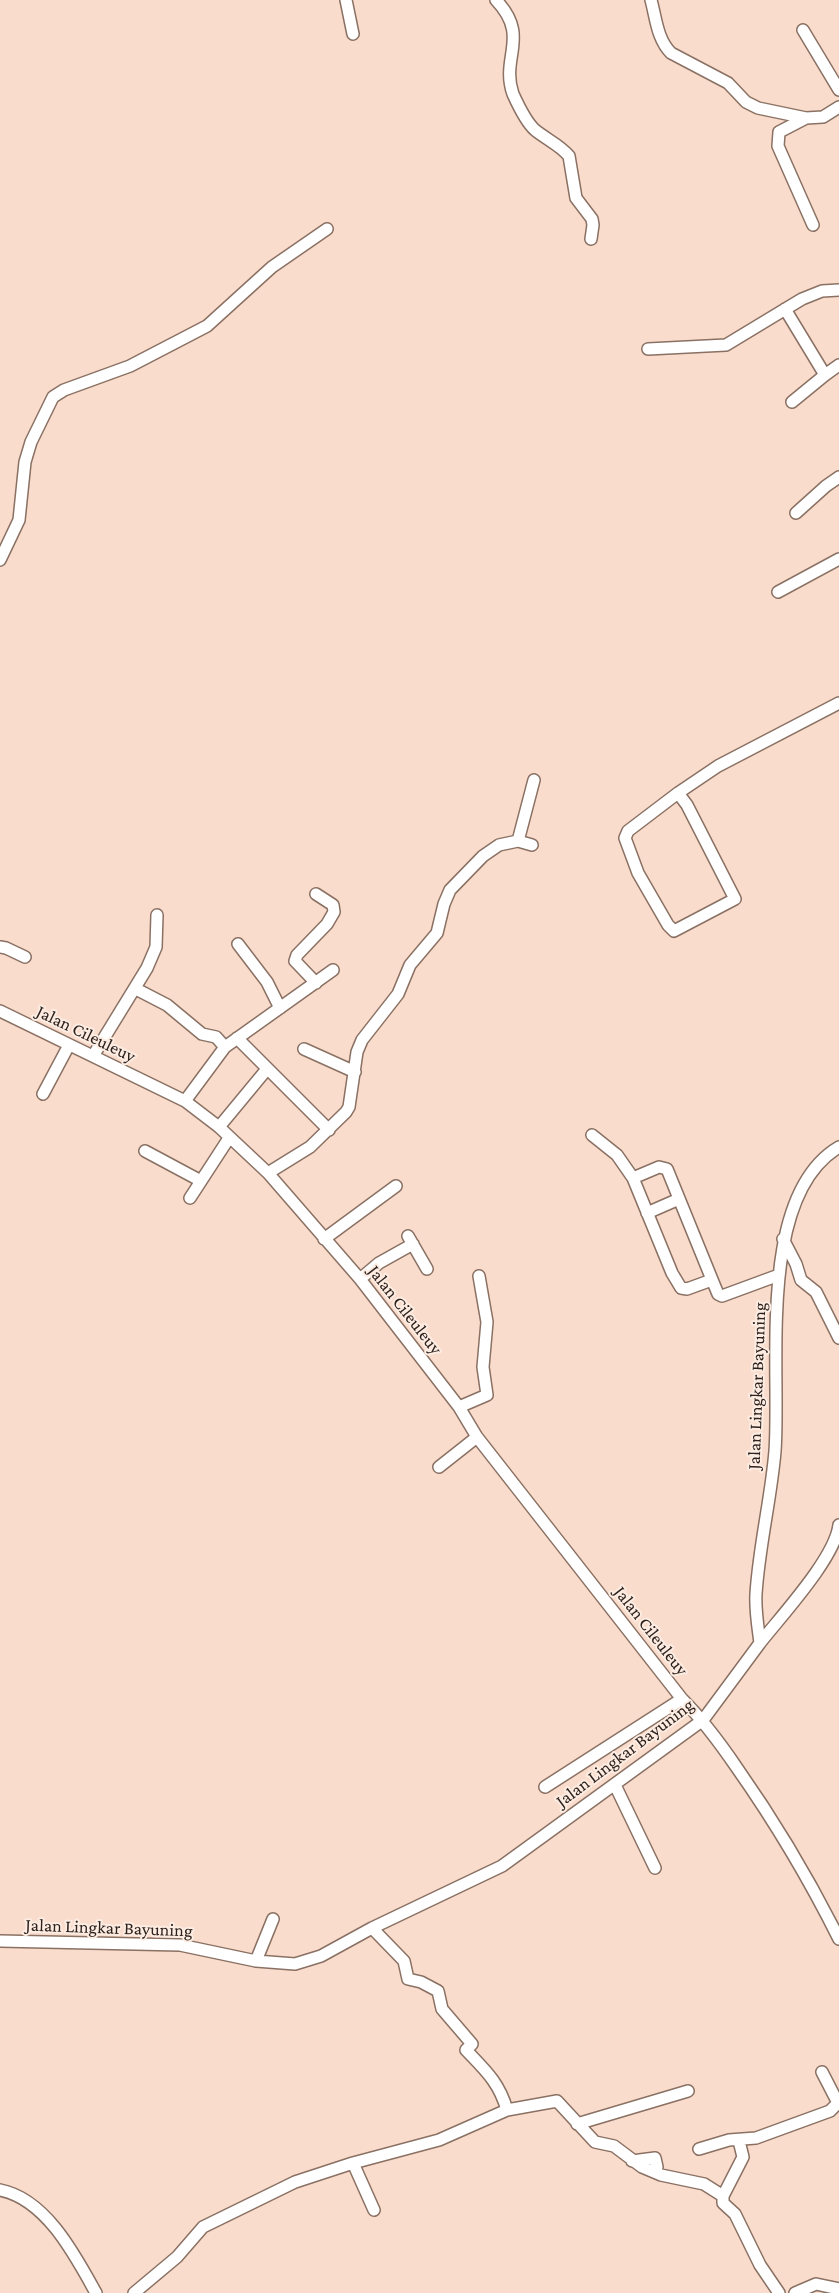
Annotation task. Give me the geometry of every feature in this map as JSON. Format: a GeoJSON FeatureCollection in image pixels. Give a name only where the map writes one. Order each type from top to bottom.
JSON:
{"type":"FeatureCollection","features":[{"type":"Feature","properties":{"kind":"street"},"geometry":{"type":"LineString","coordinates":[[346,0],[353,34]]}},
{"type":"Feature","properties":{"kind":"street"},"geometry":{"type":"LineString","coordinates":[[496,0],[511,20],[514,33],[510,76],[514,96],[530,125],[569,156],[576,198],[592,219],[591,239]]}},
{"type":"Feature","properties":{"kind":"street"},"geometry":{"type":"LineString","coordinates":[[652,0],[661,41],[671,53],[728,83],[751,106],[806,118],[823,117],[839,107]]}},
{"type":"Feature","properties":{"kind":"street"},"geometry":{"type":"LineString","coordinates":[[803,30],[839,90]]}},
{"type":"Feature","properties":{"kind":"street"},"geometry":{"type":"LineString","coordinates":[[806,118],[781,130],[777,136],[781,154],[813,225]]}},
{"type":"Feature","properties":{"kind":"street"},"geometry":{"type":"LineString","coordinates":[[0,560],[19,520],[25,462],[31,442],[53,397],[64,390],[130,366],[207,326],[272,267],[327,230]]}},
{"type":"Feature","properties":{"kind":"street"},"geometry":{"type":"LineString","coordinates":[[648,349],[726,346],[810,295],[834,289],[839,290]]}},
{"type":"Feature","properties":{"kind":"street"},"geometry":{"type":"LineString","coordinates":[[785,309],[825,375]]}},
{"type":"Feature","properties":{"kind":"street"},"geometry":{"type":"LineString","coordinates":[[792,402],[839,365]]}},
{"type":"Feature","properties":{"kind":"street"},"geometry":{"type":"LineString","coordinates":[[796,513],[839,477]]}},
{"type":"Feature","properties":{"kind":"street"},"geometry":{"type":"LineString","coordinates":[[778,592],[839,559]]}},
{"type":"Feature","properties":{"kind":"street"},"geometry":{"type":"LineString","coordinates":[[678,793],[687,805],[735,899],[674,931],[668,925],[638,874],[625,838],[628,832],[678,793],[718,766],[839,703]]}},
{"type":"Feature","properties":{"kind":"street"},"geometry":{"type":"LineString","coordinates":[[518,841],[534,780]]}},
{"type":"Feature","properties":{"kind":"street"},"geometry":{"type":"LineString","coordinates":[[268,1173],[310,1148],[342,1117],[349,1107],[357,1052],[362,1040],[398,994],[410,965],[437,932],[444,904],[450,890],[489,850],[498,845],[518,841],[532,845]]}},
{"type":"Feature","properties":{"kind":"street"},"geometry":{"type":"LineString","coordinates":[[316,894],[333,905],[334,912],[327,924],[297,955],[295,961],[316,983]]}},
{"type":"Feature","properties":{"kind":"street"},"geometry":{"type":"LineString","coordinates":[[93,1056],[136,989],[156,946],[157,915]]}},
{"type":"Feature","properties":{"kind":"street"},"geometry":{"type":"LineString","coordinates":[[238,944],[267,982],[280,1008]]}},
{"type":"Feature","properties":{"kind":"street"},"geometry":{"type":"LineString","coordinates":[[0,948],[6,948],[25,957]]}},
{"type":"Feature","properties":{"kind":"street"},"geometry":{"type":"LineString","coordinates":[[185,1101],[225,1047],[333,970]]}},
{"type":"Feature","properties":{"kind":"street"},"geometry":{"type":"LineString","coordinates":[[136,989],[167,1006],[202,1034],[216,1037],[225,1047]]}},
{"type":"Feature","properties":{"kind":"street","name":"Jalan Cileuleuy"},"geometry":{"type":"LineString","coordinates":[[0,1012],[185,1101],[218,1127],[268,1173],[360,1279],[459,1408],[477,1437],[682,1699],[703,1720],[753,1790],[799,1863],[839,1939]]}},
{"type":"Feature","properties":{"kind":"street"},"geometry":{"type":"LineString","coordinates":[[237,1038],[328,1130]]}},
{"type":"Feature","properties":{"kind":"street"},"geometry":{"type":"LineString","coordinates":[[43,1094],[69,1045]]}},
{"type":"Feature","properties":{"kind":"street"},"geometry":{"type":"LineString","coordinates":[[304,1049],[354,1072]]}},
{"type":"Feature","properties":{"kind":"street"},"geometry":{"type":"LineString","coordinates":[[218,1127],[267,1069]]}},
{"type":"Feature","properties":{"kind":"street"},"geometry":{"type":"LineString","coordinates":[[592,1135],[617,1155],[633,1178],[677,1284],[687,1289],[704,1282],[713,1282]]}},
{"type":"Feature","properties":{"kind":"street"},"geometry":{"type":"LineString","coordinates":[[190,1198],[229,1138]]}},
{"type":"Feature","properties":{"kind":"street","name":"Jalan Lingkar Bayuning"},"geometry":{"type":"LineString","coordinates":[[0,1941],[180,1945],[260,1961],[295,1964],[321,1956],[372,1928],[502,1866],[703,1720],[760,1643],[755,1596],[775,1451],[779,1275],[783,1240],[791,1214],[806,1183],[828,1154],[839,1147]]}},
{"type":"Feature","properties":{"kind":"street"},"geometry":{"type":"LineString","coordinates":[[145,1151],[201,1181]]}},
{"type":"Feature","properties":{"kind":"street"},"geometry":{"type":"LineString","coordinates":[[633,1178],[659,1167],[666,1169],[718,1294],[722,1296],[779,1275]]}},
{"type":"Feature","properties":{"kind":"street"},"geometry":{"type":"LineString","coordinates":[[324,1239],[396,1186]]}},
{"type":"Feature","properties":{"kind":"street"},"geometry":{"type":"LineString","coordinates":[[647,1213],[679,1199]]}},
{"type":"Feature","properties":{"kind":"street"},"geometry":{"type":"LineString","coordinates":[[360,1279],[411,1240],[427,1270]]}},
{"type":"Feature","properties":{"kind":"street"},"geometry":{"type":"LineString","coordinates":[[783,1240],[796,1264],[801,1280],[816,1292],[839,1338]]}},
{"type":"Feature","properties":{"kind":"street"},"geometry":{"type":"LineString","coordinates":[[459,1408],[487,1395],[483,1366],[487,1327],[479,1276]]}},
{"type":"Feature","properties":{"kind":"street"},"geometry":{"type":"LineString","coordinates":[[439,1467],[477,1437]]}},
{"type":"Feature","properties":{"kind":"street"},"geometry":{"type":"LineString","coordinates":[[760,1643],[826,1559],[837,1538],[839,1525]]}},
{"type":"Feature","properties":{"kind":"street"},"geometry":{"type":"LineString","coordinates":[[544,1787],[682,1699]]}},
{"type":"Feature","properties":{"kind":"street"},"geometry":{"type":"LineString","coordinates":[[615,1785],[655,1868]]}},
{"type":"Feature","properties":{"kind":"street"},"geometry":{"type":"LineString","coordinates":[[260,1961],[273,1919]]}},
{"type":"Feature","properties":{"kind":"street"},"geometry":{"type":"LineString","coordinates":[[372,1928],[404,1962],[408,1979],[429,1985],[438,1991],[442,2009],[472,2044],[466,2050],[489,2074],[502,2092],[507,2110]]}},
{"type":"Feature","properties":{"kind":"street"},"geometry":{"type":"LineString","coordinates":[[699,2149],[729,2140],[739,2141],[756,2138],[787,2128],[836,2107],[837,2099],[822,2072]]}},
{"type":"Feature","properties":{"kind":"street"},"geometry":{"type":"LineString","coordinates":[[577,2124],[688,2091]]}},
{"type":"Feature","properties":{"kind":"street"},"geometry":{"type":"LineString","coordinates":[[134,2293],[177,2257],[203,2228],[295,2182],[353,2163],[439,2140],[507,2110],[557,2102],[595,2142],[614,2146],[632,2161],[661,2175],[704,2184],[723,2196]]}},
{"type":"Feature","properties":{"kind":"street"},"geometry":{"type":"LineString","coordinates":[[739,2141],[743,2155],[741,2164],[723,2196],[722,2203],[735,2214],[760,2265],[779,2293]]}},
{"type":"Feature","properties":{"kind":"street"},"geometry":{"type":"LineString","coordinates":[[632,2161],[655,2158],[657,2167]]}},
{"type":"Feature","properties":{"kind":"street"},"geometry":{"type":"LineString","coordinates":[[353,2163],[374,2210]]}},
{"type":"Feature","properties":{"kind":"street"},"geometry":{"type":"LineString","coordinates":[[0,2190],[12,2192],[26,2199],[66,2240],[96,2293]]}},
{"type":"Feature","properties":{"kind":"street"},"geometry":{"type":"LineString","coordinates":[[795,2293],[816,2284],[839,2289]]}}]}
